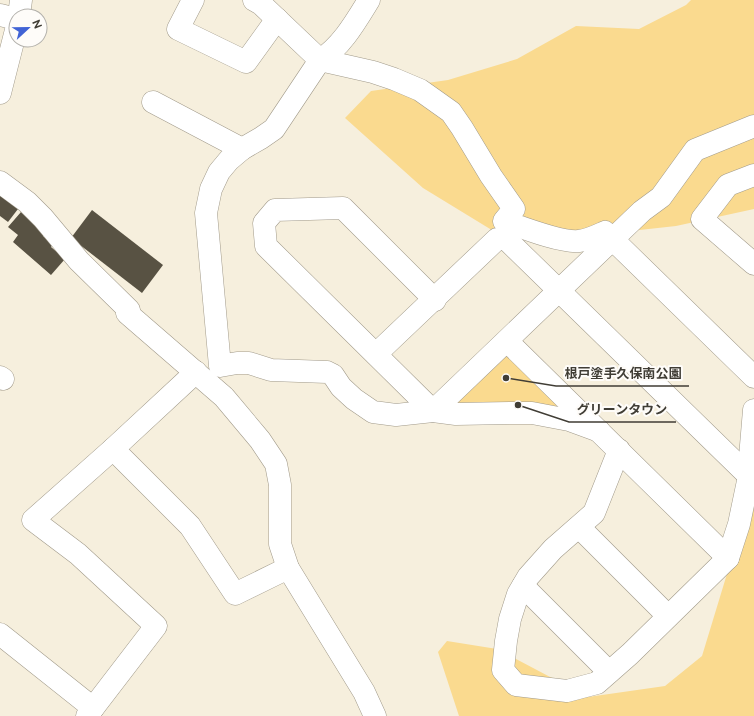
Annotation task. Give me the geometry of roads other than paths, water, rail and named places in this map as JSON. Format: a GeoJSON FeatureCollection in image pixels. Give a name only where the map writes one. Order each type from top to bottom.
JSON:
{"type":"FeatureCollection","features":[{"type":"Feature","properties":{"kind":"street"},"geometry":{"type":"LineString","coordinates":[[193,0],[178,29],[246,62],[277,19]]}},
{"type":"Feature","properties":{"kind":"street"},"geometry":{"type":"LineString","coordinates":[[254,0],[261,4],[320,60],[373,72],[394,79],[420,90],[451,112],[491,176],[514,209],[504,221],[561,239],[578,241],[590,239],[605,232],[754,377]]}},
{"type":"Feature","properties":{"kind":"street"},"geometry":{"type":"LineString","coordinates":[[224,397],[206,213],[211,189],[219,172],[229,160],[242,149],[274,129],[320,60],[330,54],[341,42],[369,0]]}},
{"type":"Feature","properties":{"kind":"street"},"geometry":{"type":"LineString","coordinates":[[0,93],[11,48]]}},
{"type":"Feature","properties":{"kind":"street"},"geometry":{"type":"LineString","coordinates":[[153,102],[242,149]]}},
{"type":"Feature","properties":{"kind":"street"},"geometry":{"type":"LineString","coordinates":[[433,411],[508,341],[642,211],[661,197],[695,150],[754,126]]}},
{"type":"Feature","properties":{"kind":"street"},"geometry":{"type":"LineString","coordinates":[[754,175],[728,185],[702,219],[754,264]]}},
{"type":"Feature","properties":{"kind":"street"},"geometry":{"type":"LineString","coordinates":[[0,182],[27,202],[43,218],[79,261],[129,310],[127,313],[224,397],[260,440],[276,464],[280,485],[280,544],[288,568],[364,692],[375,716]]}},
{"type":"Feature","properties":{"kind":"street"},"geometry":{"type":"LineString","coordinates":[[433,411],[266,246],[264,223],[275,210],[343,208],[435,300]]}},
{"type":"Feature","properties":{"kind":"street"},"geometry":{"type":"LineString","coordinates":[[376,354],[435,300],[497,239],[506,239],[749,476]]}},
{"type":"Feature","properties":{"kind":"street"},"geometry":{"type":"LineString","coordinates":[[508,341],[728,558]]}},
{"type":"Feature","properties":{"kind":"street"},"geometry":{"type":"LineString","coordinates":[[220,366],[237,363],[248,364],[271,370],[327,372],[333,375],[341,387],[354,400],[373,412],[396,415],[433,411],[456,414],[511,412],[532,413],[569,420],[599,431]]}},
{"type":"Feature","properties":{"kind":"street"},"geometry":{"type":"LineString","coordinates":[[0,634],[90,712],[156,626],[78,554],[33,520],[113,449],[196,372]]}},
{"type":"Feature","properties":{"kind":"street"},"geometry":{"type":"LineString","coordinates":[[619,450],[594,513],[553,549],[528,577],[518,594],[510,620],[503,670],[516,685],[567,691],[597,683],[630,654],[728,558],[739,524],[749,476],[754,410]]}},
{"type":"Feature","properties":{"kind":"street"},"geometry":{"type":"LineString","coordinates":[[113,449],[190,526],[235,594],[288,568]]}},
{"type":"Feature","properties":{"kind":"street"},"geometry":{"type":"LineString","coordinates":[[579,527],[668,616]]}},
{"type":"Feature","properties":{"kind":"street"},"geometry":{"type":"LineString","coordinates":[[523,586],[609,672]]}},
{"type":"Feature","properties":{"kind":"place","name":"根戸塗手久保南公園"},"geometry":{"type":"Point","coordinates":[506,378]}},
{"type":"Feature","properties":{"kind":"place","name":"グリーンタウン"},"geometry":{"type":"Point","coordinates":[518,405]}}]}
